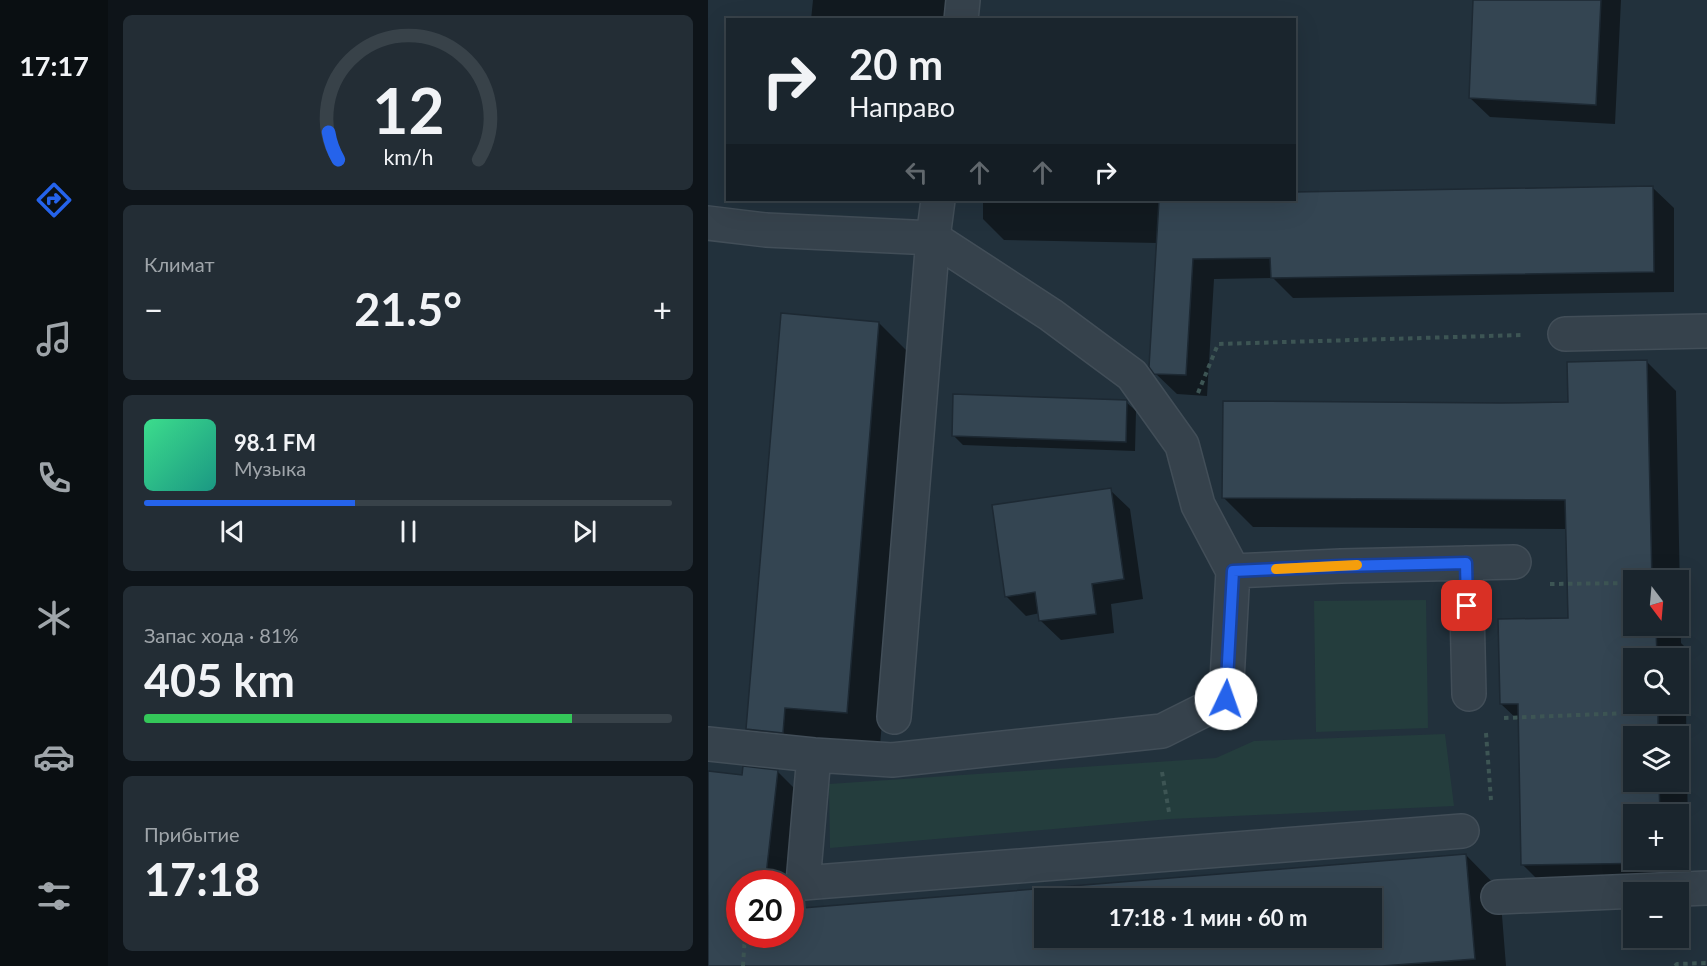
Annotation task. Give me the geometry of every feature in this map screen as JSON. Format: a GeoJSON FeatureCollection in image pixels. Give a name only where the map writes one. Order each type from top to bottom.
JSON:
{"type":"FeatureCollection","features":[{"type":"Feature","properties":{"kind":"lane"},"geometry":{"type":"LineString","coordinates":[[961,18],[963,0]]}},
{"type":"Feature","properties":{"kind":"lane"},"geometry":{"type":"LineString","coordinates":[[894,717],[938,201]]}},
{"type":"Feature","properties":{"kind":"lane"},"geometry":{"type":"LineString","coordinates":[[708,224],[766,230],[933,237],[1051,315],[1132,375],[1182,445],[1198,505],[1233,571],[1226,699],[1162,731],[892,760],[708,744]]}},
{"type":"Feature","properties":{"kind":"lane"},"geometry":{"type":"LineString","coordinates":[[1565,334],[1707,332]]}},
{"type":"Feature","properties":{"kind":"lane"},"geometry":{"type":"LineString","coordinates":[[1233,571],[1514,562]]}},
{"type":"Feature","properties":{"kind":"lane"},"geometry":{"type":"LineString","coordinates":[[1466,563],[1477,706]]}},
{"type":"Feature","properties":{"kind":"lane"},"geometry":{"type":"LineString","coordinates":[[814,755],[803,883],[1462,831]]}},
{"type":"Feature","properties":{"kind":"lane"},"geometry":{"type":"LineString","coordinates":[[1498,897],[1707,888]]}},
{"type":"Feature","properties":{"kind":"path"},"geometry":{"type":"LineString","coordinates":[[1182,445],[1204,376],[1218,344],[1565,334]]}},
{"type":"Feature","properties":{"kind":"path"},"geometry":{"type":"LineString","coordinates":[[1514,562],[1538,585],[1623,583]]}},
{"type":"Feature","properties":{"kind":"path"},"geometry":{"type":"LineString","coordinates":[[1491,801],[1477,706],[1623,710]]}},
{"type":"Feature","properties":{"kind":"path"},"geometry":{"type":"LineString","coordinates":[[1162,731],[1160,762],[1170,819],[1180,854]]}},
{"type":"Feature","properties":{"kind":"path"},"geometry":{"type":"LineString","coordinates":[[743,966],[744,948]]}},
{"type":"Feature","properties":{"kind":"path"},"geometry":{"type":"LineString","coordinates":[[1675,966],[1677,964],[1707,963]]}},
{"type":"Feature","properties":{"kind":"green space"},"geometry":{"type":"Polygon","coordinates":[[[1426,600],[1428,728],[1316,732],[1314,601],[1426,600]]]}},
{"type":"Feature","properties":{"kind":"green space"},"geometry":{"type":"Polygon","coordinates":[[[1445,734],[1454,806],[1170,819],[830,848],[829,784],[1216,758],[1254,741],[1445,734]]]}},
{"type":"Feature","properties":{"kind":"building"},"geometry":{"type":"Polygon","coordinates":[[[1473,0],[1601,0],[1596,105],[1469,98],[1473,0]]]}},
{"type":"Feature","properties":{"kind":"building"},"geometry":{"type":"Polygon","coordinates":[[[1653,186],[1654,272],[1271,278],[1270,258],[1193,259],[1186,375],[1154,374],[1149,367],[1159,201],[1296,201],[1296,192],[1653,186]]]}},
{"type":"Feature","properties":{"kind":"building"},"geometry":{"type":"Polygon","coordinates":[[[781,313],[879,322],[847,713],[785,708],[783,733],[746,729],[781,313]]]}},
{"type":"Feature","properties":{"kind":"building"},"geometry":{"type":"Polygon","coordinates":[[[1647,360],[1652,570],[1623,570],[1623,636],[1656,636],[1657,648],[1623,648],[1623,714],[1658,714],[1658,726],[1623,726],[1623,792],[1659,792],[1660,804],[1623,804],[1623,864],[1521,865],[1518,704],[1500,704],[1498,619],[1568,618],[1565,500],[1222,498],[1223,401],[1568,402],[1567,362],[1647,360]]]}},
{"type":"Feature","properties":{"kind":"building"},"geometry":{"type":"Polygon","coordinates":[[[953,394],[1127,400],[1126,442],[952,436],[953,394]]]}},
{"type":"Feature","properties":{"kind":"building"},"geometry":{"type":"Polygon","coordinates":[[[1111,488],[1124,579],[1092,584],[1096,614],[1039,621],[1035,592],[1005,597],[992,505],[1111,488]]]}},
{"type":"Feature","properties":{"kind":"building"},"geometry":{"type":"Polygon","coordinates":[[[743,766],[778,770],[767,870],[726,870],[726,948],[804,948],[804,908],[1034,889],[1034,948],[1382,948],[1382,888],[1048,888],[1466,854],[1475,959],[1382,966],[708,966],[708,771],[742,775],[743,766]]]}},
{"type":"Feature","properties":{"kind":"slow traffic"},"geometry":{"type":"LineString","coordinates":[[1276,569],[1357,565]]}},
{"type":"Feature","properties":{"kind":"route"},"geometry":{"type":"LineString","coordinates":[[1226,699],[1233,571],[1466,563],[1467,606]]}}]}
